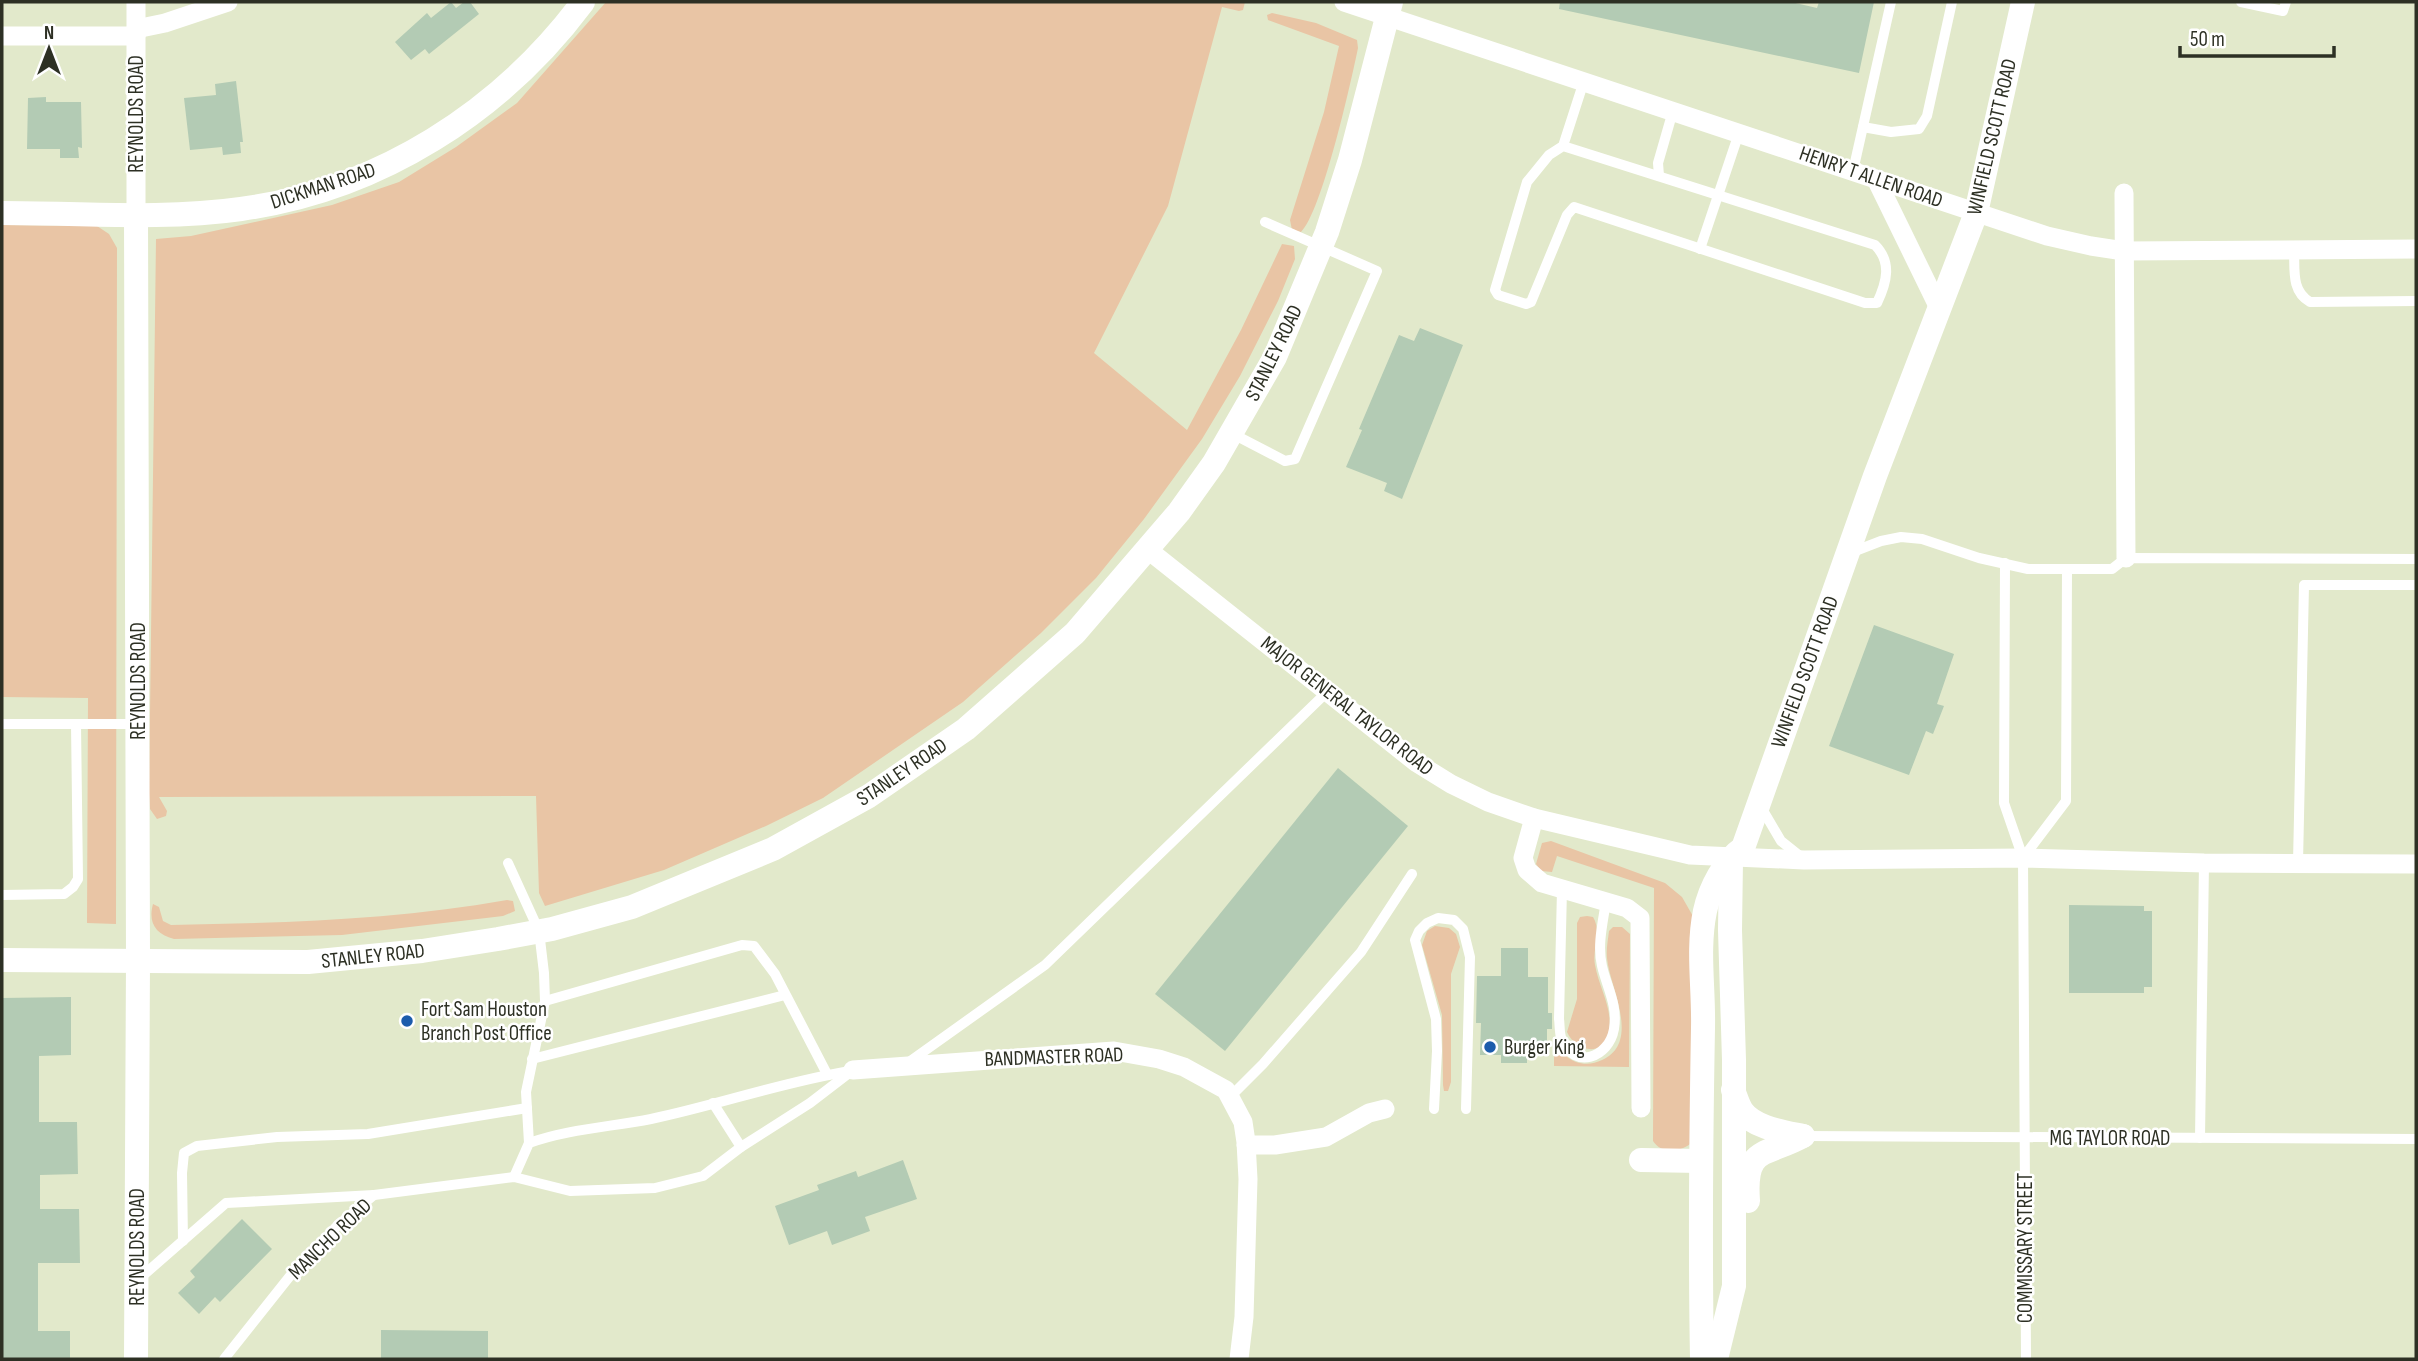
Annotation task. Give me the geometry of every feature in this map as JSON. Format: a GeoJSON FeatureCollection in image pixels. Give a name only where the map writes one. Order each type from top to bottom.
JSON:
{"type":"FeatureCollection","features":[{"type":"Feature","properties":{"kind":"street","name":"REYNOLDS ROAD"},"geometry":{"type":"LineString","coordinates":[[136,2],[136,1359]]}},
{"type":"Feature","properties":{"kind":"street"},"geometry":{"type":"LineString","coordinates":[[2,36],[136,33],[228,2]]}},
{"type":"Feature","properties":{"kind":"street","name":"DICKMAN ROAD"},"geometry":{"type":"LineString","coordinates":[[2,213],[202,213],[294,199],[346,183],[394,162],[441,136],[484,105],[525,70],[562,30],[583,2]]}},
{"type":"Feature","properties":{"kind":"street","name":"HENRY T ALLEN ROAD"},"geometry":{"type":"LineString","coordinates":[[1344,2],[1390,8],[1584,81],[2048,236],[2124,251],[2416,249]]}},
{"type":"Feature","properties":{"kind":"street","name":"WINFIELD SCOTT ROAD"},"geometry":{"type":"LineString","coordinates":[[1702,1359],[1703,1016],[1700,947],[1709,900],[1732,856],[1743,848],[1875,476],[1976,213],[2023,2]]}},
{"type":"Feature","properties":{"kind":"street","name":"STANLEY ROAD"},"geometry":{"type":"LineString","coordinates":[[2,960],[308,962],[454,947],[539,931],[632,906],[712,875],[773,849],[869,796],[966,729],[1075,633],[1179,512],[1233,434],[1275,357],[1327,232],[1350,160],[1390,8]]}},
{"type":"Feature","properties":{"kind":"street"},"geometry":{"type":"LineString","coordinates":[[1876,179],[1940,310]]}},
{"type":"Feature","properties":{"kind":"street"},"geometry":{"type":"LineString","coordinates":[[2124,193],[2126,558]]}},
{"type":"Feature","properties":{"kind":"street","name":"MAJOR GENERAL TAYLOR ROAD"},"geometry":{"type":"LineString","coordinates":[[1147,549],[1417,763],[1488,802],[1534,818],[1690,855],[1804,860],[2023,858],[2204,863],[2416,864]]}},
{"type":"Feature","properties":{"kind":"street"},"geometry":{"type":"LineString","coordinates":[[1534,818],[1523,858],[1527,870],[1542,883],[1627,908],[1640,918],[1641,1108]]}},
{"type":"Feature","properties":{"kind":"street"},"geometry":{"type":"LineString","coordinates":[[1732,856],[1730,930],[1734,1286]]}},
{"type":"Feature","properties":{"kind":"street","name":"BANDMASTER ROAD"},"geometry":{"type":"LineString","coordinates":[[853,1070],[1114,1051],[1159,1059],[1184,1067],[1226,1090],[1230,1097]]}},
{"type":"Feature","properties":{"kind":"street"},"geometry":{"type":"LineString","coordinates":[[1733,1090],[1742,1110],[1750,1119],[1777,1130],[1803,1136]]}},
{"type":"Feature","properties":{"kind":"street"},"geometry":{"type":"LineString","coordinates":[[1230,1097],[1243,1122],[1248,1179],[1244,1303],[1238,1359]]}},
{"type":"Feature","properties":{"kind":"street"},"geometry":{"type":"LineString","coordinates":[[1246,1146],[1275,1146],[1326,1137],[1360,1117],[1385,1109]]}},
{"type":"Feature","properties":{"kind":"street"},"geometry":{"type":"LineString","coordinates":[[1716,1359],[1734,1286],[1746,1257],[1749,1224],[1748,1169],[1756,1157],[1768,1149],[1783,1147],[1803,1136]]}},
{"type":"Feature","properties":{"kind":"street"},"geometry":{"type":"LineString","coordinates":[[1641,1160],[1701,1161]]}},
{"type":"Feature","properties":{"kind":"lane"},"geometry":{"type":"LineString","coordinates":[[1853,171],[1891,2]]}},
{"type":"Feature","properties":{"kind":"lane"},"geometry":{"type":"LineString","coordinates":[[1863,127],[1891,132],[1919,129],[1927,117],[1952,2]]}},
{"type":"Feature","properties":{"kind":"lane"},"geometry":{"type":"LineString","coordinates":[[2241,2],[2283,11],[2286,2]]}},
{"type":"Feature","properties":{"kind":"lane"},"geometry":{"type":"LineString","coordinates":[[1563,146],[1875,245],[1884,254],[1887,262],[1881,296],[1877,303],[1865,303],[1574,207],[1567,215],[1531,302],[1526,304],[1498,295],[1495,290],[1527,182],[1549,155],[1563,146],[1584,81]]}},
{"type":"Feature","properties":{"kind":"lane"},"geometry":{"type":"LineString","coordinates":[[1659,176],[1658,163],[1673,111]]}},
{"type":"Feature","properties":{"kind":"lane"},"geometry":{"type":"LineString","coordinates":[[1700,249],[1739,133]]}},
{"type":"Feature","properties":{"kind":"lane"},"geometry":{"type":"LineString","coordinates":[[1233,434],[1285,461],[1295,459],[1377,271],[1265,222]]}},
{"type":"Feature","properties":{"kind":"lane"},"geometry":{"type":"LineString","coordinates":[[2294,250],[2296,288],[2301,297],[2310,302],[2416,301]]}},
{"type":"Feature","properties":{"kind":"lane"},"geometry":{"type":"LineString","coordinates":[[1847,554],[1881,541],[1901,537],[1922,539],[2028,569],[2112,569],[2126,558],[2416,559]]}},
{"type":"Feature","properties":{"kind":"lane","name":"COMMISSARY STREET"},"geometry":{"type":"LineString","coordinates":[[2005,563],[2004,803],[2023,858],[2026,1359]]}},
{"type":"Feature","properties":{"kind":"lane"},"geometry":{"type":"LineString","coordinates":[[2023,858],[2066,801],[2067,569]]}},
{"type":"Feature","properties":{"kind":"lane"},"geometry":{"type":"LineString","coordinates":[[2298,863],[2304,585],[2416,586]]}},
{"type":"Feature","properties":{"kind":"lane"},"geometry":{"type":"LineString","coordinates":[[903,1066],[1045,965],[1327,692]]}},
{"type":"Feature","properties":{"kind":"lane"},"geometry":{"type":"LineString","coordinates":[[2,724],[138,724]]}},
{"type":"Feature","properties":{"kind":"lane"},"geometry":{"type":"LineString","coordinates":[[2,895],[64,894],[78,879],[75,724]]}},
{"type":"Feature","properties":{"kind":"lane"},"geometry":{"type":"LineString","coordinates":[[1759,804],[1781,841],[1804,860]]}},
{"type":"Feature","properties":{"kind":"lane"},"geometry":{"type":"LineString","coordinates":[[508,863],[539,931],[545,1001],[526,1092],[529,1143],[514,1177],[570,1191],[655,1188],[703,1176],[741,1146],[810,1103],[853,1070]]}},
{"type":"Feature","properties":{"kind":"lane"},"geometry":{"type":"LineString","coordinates":[[2200,1138],[2204,863]]}},
{"type":"Feature","properties":{"kind":"lane"},"geometry":{"type":"LineString","coordinates":[[1230,1097],[1263,1064],[1361,953],[1412,874]]}},
{"type":"Feature","properties":{"kind":"lane"},"geometry":{"type":"LineString","coordinates":[[1562,889],[1559,1019],[1561,1039],[1575,1055],[1583,1057],[1597,1056],[1607,1049],[1615,1028],[1614,1001],[1602,966],[1600,951],[1606,901]]}},
{"type":"Feature","properties":{"kind":"lane"},"geometry":{"type":"LineString","coordinates":[[1434,1109],[1436,1019],[1415,940],[1427,923],[1438,918],[1454,920],[1463,929],[1469,957],[1466,1109]]}},
{"type":"Feature","properties":{"kind":"lane"},"geometry":{"type":"LineString","coordinates":[[545,1001],[742,945],[754,946],[775,974],[827,1074]]}},
{"type":"Feature","properties":{"kind":"lane"},"geometry":{"type":"LineString","coordinates":[[532,1059],[785,995]]}},
{"type":"Feature","properties":{"kind":"lane"},"geometry":{"type":"LineString","coordinates":[[529,1143],[552,1135],[652,1119],[827,1074],[853,1070]]}},
{"type":"Feature","properties":{"kind":"lane"},"geometry":{"type":"LineString","coordinates":[[713,1103],[741,1146]]}},
{"type":"Feature","properties":{"kind":"lane"},"geometry":{"type":"LineString","coordinates":[[183,1241],[184,1153],[197,1146],[276,1137],[369,1134],[527,1108]]}},
{"type":"Feature","properties":{"kind":"lane","name":"MG TAYLOR ROAD"},"geometry":{"type":"LineString","coordinates":[[1803,1136],[2416,1139]]}},
{"type":"Feature","properties":{"kind":"lane","name":"MANCHO ROAD"},"geometry":{"type":"LineString","coordinates":[[224,1359],[293,1270],[338,1225],[374,1195],[514,1177]]}},
{"type":"Feature","properties":{"kind":"lane"},"geometry":{"type":"LineString","coordinates":[[136,1282],[226,1203],[374,1195]]}},
{"type":"Feature","properties":{"kind":"shaded area"},"geometry":{"type":"Polygon","coordinates":[[[606,2],[1245,2],[1243,10],[1239,11],[1222,7],[1168,206],[1094,353],[1187,430],[1241,330],[1282,244],[1294,246],[1295,259],[1278,301],[1240,376],[1202,439],[1144,519],[1096,578],[1041,633],[963,702],[823,798],[664,870],[545,906],[539,893],[536,796],[159,797],[167,811],[166,816],[157,819],[150,809],[149,793],[156,239],[191,236],[332,205],[399,182],[456,147],[517,103],[606,2]]]}},
{"type":"Feature","properties":{"kind":"shaded area"},"geometry":{"type":"Polygon","coordinates":[[[1272,13],[1316,23],[1357,40],[1358,48],[1335,145],[1318,200],[1301,232],[1292,230],[1290,220],[1324,112],[1339,46],[1268,20],[1267,15],[1272,13]]]}},
{"type":"Feature","properties":{"kind":"shaded area"},"geometry":{"type":"Polygon","coordinates":[[[2,225],[97,226],[109,234],[117,248],[116,924],[87,923],[88,698],[2,697],[2,225]]]}},
{"type":"Feature","properties":{"kind":"shaded area"},"geometry":{"type":"Polygon","coordinates":[[[1551,841],[1665,883],[1682,897],[1694,918],[1693,1142],[1683,1148],[1666,1150],[1653,1141],[1654,888],[1557,856],[1552,872],[1541,871],[1536,864],[1542,843],[1551,841]]]}},
{"type":"Feature","properties":{"kind":"shaded area"},"geometry":{"type":"Polygon","coordinates":[[[513,901],[515,911],[503,916],[342,935],[174,939],[162,934],[152,922],[153,904],[159,907],[163,921],[171,925],[381,916],[513,901]]]}},
{"type":"Feature","properties":{"kind":"shaded area"},"geometry":{"type":"Polygon","coordinates":[[[1580,917],[1593,917],[1596,922],[1595,965],[1606,1000],[1610,1026],[1605,1042],[1594,1049],[1582,1047],[1567,1032],[1577,999],[1577,923],[1580,917]]]}},
{"type":"Feature","properties":{"kind":"shaded area"},"geometry":{"type":"Polygon","coordinates":[[[1435,926],[1449,928],[1456,934],[1460,947],[1451,974],[1451,1082],[1448,1091],[1444,1091],[1443,1085],[1442,1015],[1422,945],[1427,931],[1435,926]]]}},
{"type":"Feature","properties":{"kind":"shaded area"},"geometry":{"type":"Polygon","coordinates":[[[1613,927],[1622,927],[1630,934],[1629,1067],[1554,1066],[1554,1038],[1568,1058],[1586,1064],[1602,1060],[1614,1052],[1620,1040],[1620,1013],[1607,955],[1609,931],[1613,927]]]}},
{"type":"Feature","properties":{"kind":"building"},"geometry":{"type":"Polygon","coordinates":[[[451,2],[456,8],[464,2],[470,2],[479,14],[429,54],[425,49],[411,60],[395,42],[427,13],[431,18],[451,2]]]}},
{"type":"Feature","properties":{"kind":"building"},"geometry":{"type":"Polygon","coordinates":[[[1560,2],[1791,2],[1817,8],[1819,2],[1874,2],[1859,73],[1559,9],[1560,2]]]}},
{"type":"Feature","properties":{"kind":"building"},"geometry":{"type":"Polygon","coordinates":[[[236,81],[243,142],[240,142],[241,153],[223,155],[222,147],[190,150],[184,98],[216,95],[215,84],[236,81]]]}},
{"type":"Feature","properties":{"kind":"building"},"geometry":{"type":"Polygon","coordinates":[[[46,97],[46,102],[81,102],[82,148],[78,147],[79,158],[60,158],[60,149],[27,149],[28,98],[46,97]]]}},
{"type":"Feature","properties":{"kind":"building"},"geometry":{"type":"Polygon","coordinates":[[[1420,328],[1463,345],[1402,499],[1384,491],[1387,483],[1346,467],[1399,335],[1414,341],[1420,328]]]}},
{"type":"Feature","properties":{"kind":"building"},"geometry":{"type":"Polygon","coordinates":[[[1874,625],[1954,654],[1937,704],[1944,706],[1933,734],[1926,731],[1909,775],[1829,746],[1874,625]]]}},
{"type":"Feature","properties":{"kind":"building"},"geometry":{"type":"Polygon","coordinates":[[[1338,768],[1408,826],[1225,1051],[1155,994],[1338,768]]]}},
{"type":"Feature","properties":{"kind":"building"},"geometry":{"type":"Polygon","coordinates":[[[2069,905],[2144,906],[2144,911],[2152,911],[2152,987],[2144,987],[2144,993],[2069,993],[2069,905]]]}},
{"type":"Feature","properties":{"kind":"building"},"geometry":{"type":"Polygon","coordinates":[[[1501,948],[1528,948],[1528,977],[1548,977],[1548,1013],[1552,1013],[1552,1029],[1547,1029],[1547,1055],[1527,1055],[1527,1063],[1501,1063],[1501,1055],[1480,1055],[1481,1023],[1476,1023],[1477,976],[1501,976],[1501,948]]]}},
{"type":"Feature","properties":{"kind":"building"},"geometry":{"type":"Polygon","coordinates":[[[71,997],[71,1055],[39,1056],[39,1122],[77,1122],[78,1174],[40,1175],[40,1209],[79,1209],[80,1263],[38,1263],[38,1331],[70,1331],[70,1359],[2,1359],[2,998],[71,997]]]}},
{"type":"Feature","properties":{"kind":"building"},"geometry":{"type":"Polygon","coordinates":[[[903,1160],[917,1199],[865,1217],[870,1231],[832,1245],[827,1231],[789,1245],[775,1206],[819,1190],[817,1185],[856,1171],[858,1177],[903,1160]]]}},
{"type":"Feature","properties":{"kind":"building"},"geometry":{"type":"Polygon","coordinates":[[[242,1219],[272,1249],[220,1302],[215,1297],[199,1314],[178,1293],[195,1277],[190,1271],[242,1219]]]}},
{"type":"Feature","properties":{"kind":"building"},"geometry":{"type":"Polygon","coordinates":[[[381,1330],[488,1331],[488,1359],[381,1359],[381,1330]]]}},
{"type":"Feature","properties":{"kind":"place","name":"Fort Sam Houston Branch Post Office"},"geometry":{"type":"Point","coordinates":[407,1021]}},
{"type":"Feature","properties":{"kind":"place","name":"Burger King"},"geometry":{"type":"Point","coordinates":[1490,1047]}}]}
